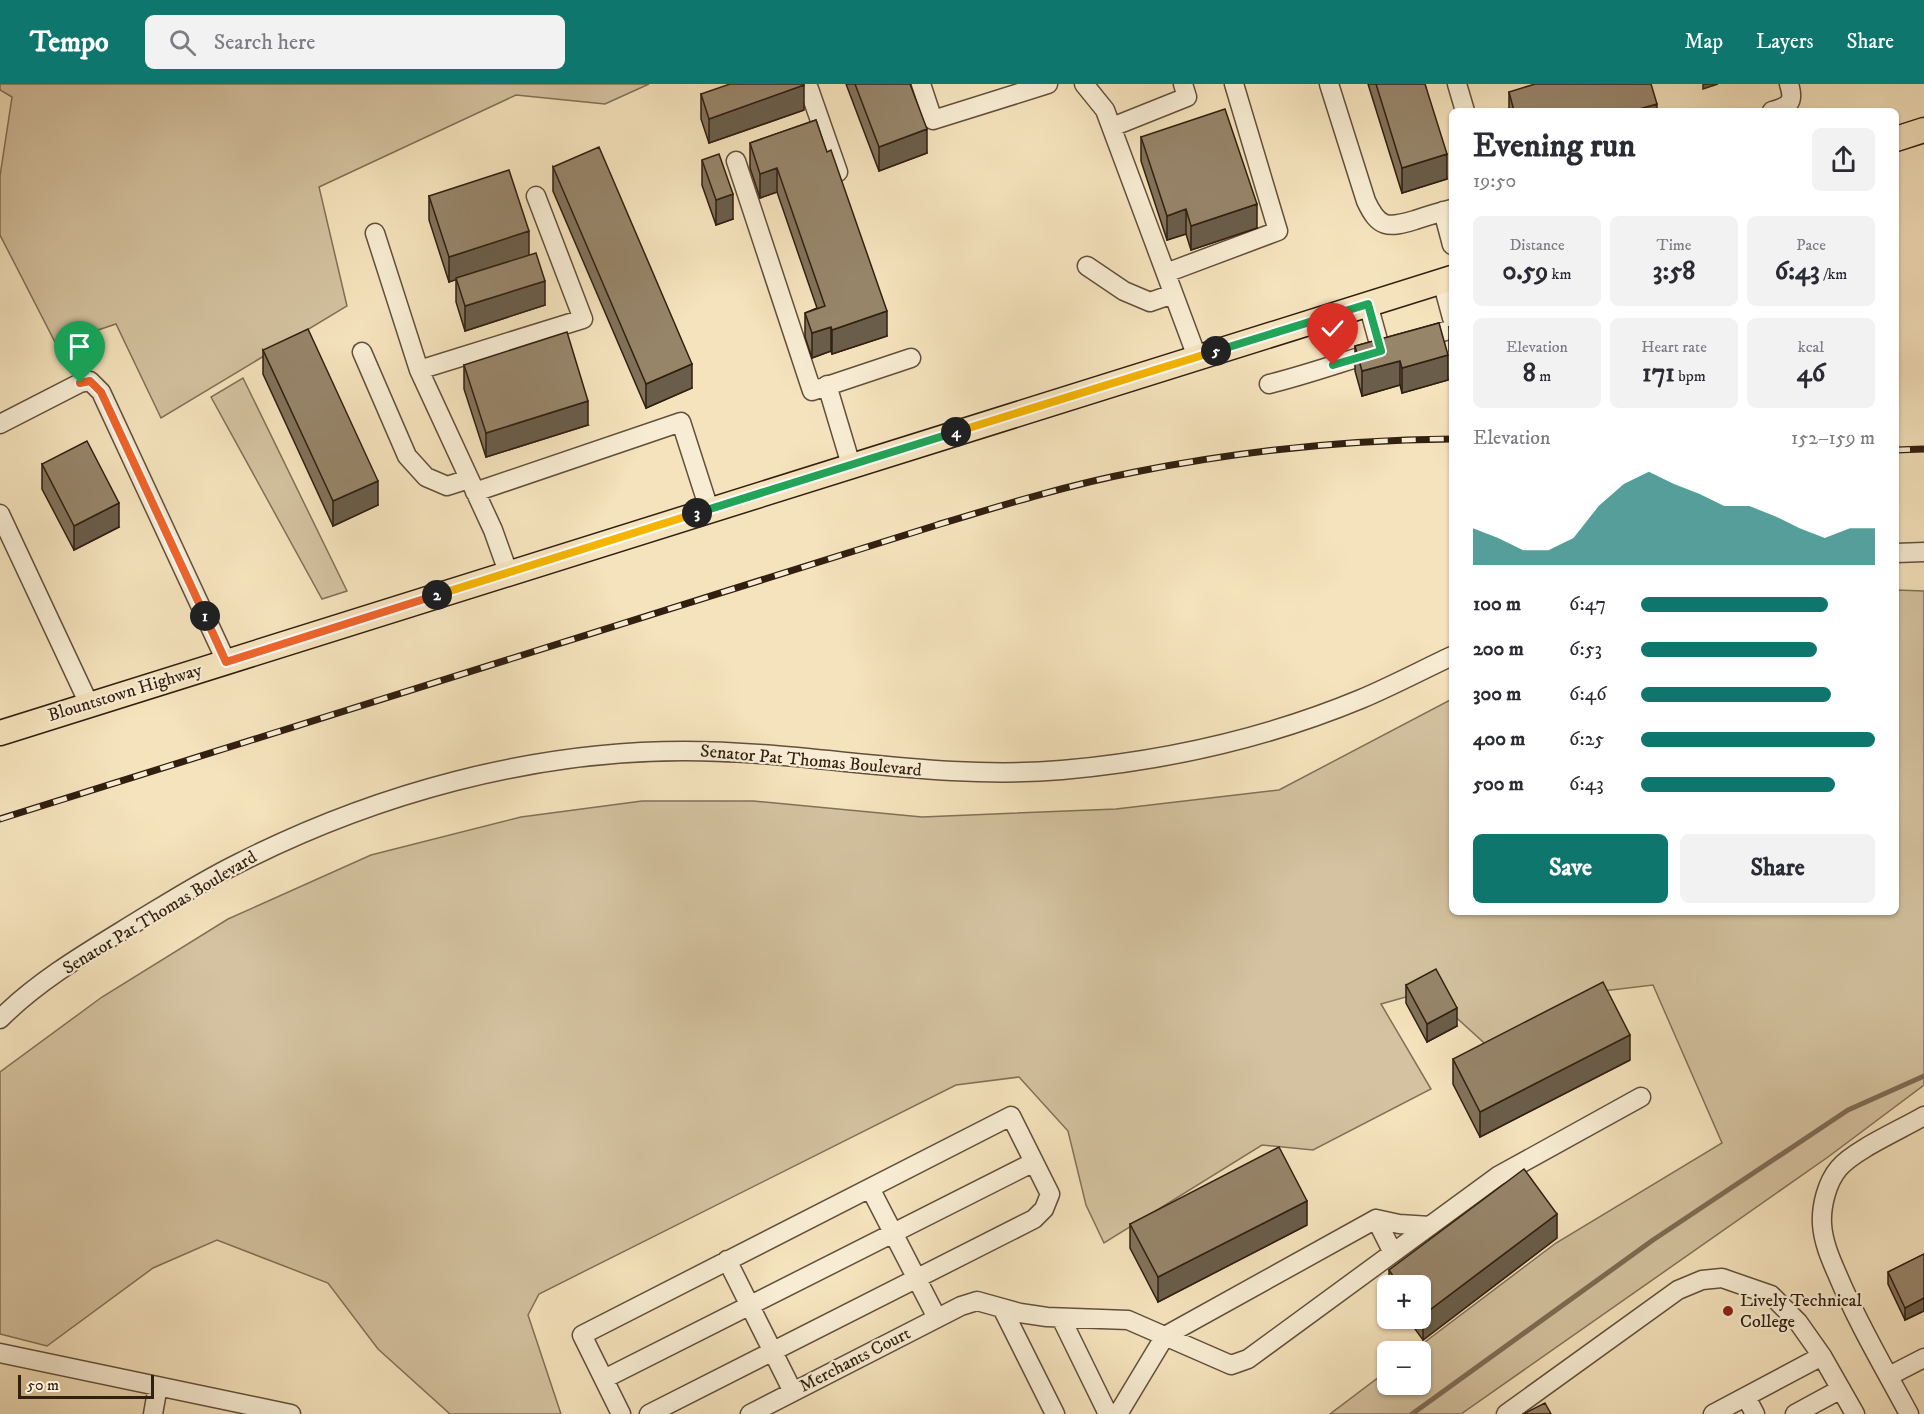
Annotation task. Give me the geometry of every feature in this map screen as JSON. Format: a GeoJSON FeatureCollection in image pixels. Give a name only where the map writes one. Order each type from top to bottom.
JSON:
{"type":"FeatureCollection","features":[{"type":"Feature","properties":{"kind":"main road"},"geometry":{"type":"LineString","coordinates":[[1899,138],[1924,130]]}},
{"type":"Feature","properties":{"kind":"main road","name":"Blountstown Highway"},"geometry":{"type":"LineString","coordinates":[[0,733],[1447,279]]}},
{"type":"Feature","properties":{"kind":"street"},"geometry":{"type":"LineString","coordinates":[[921,84],[933,120],[1048,84]]}},
{"type":"Feature","properties":{"kind":"street"},"geometry":{"type":"LineString","coordinates":[[1084,84],[1106,110],[1197,357]]}},
{"type":"Feature","properties":{"kind":"street"},"geometry":{"type":"LineString","coordinates":[[1112,127],[1187,97],[1183,84]]}},
{"type":"Feature","properties":{"kind":"street"},"geometry":{"type":"LineString","coordinates":[[1166,273],[1278,231],[1234,84]]}},
{"type":"Feature","properties":{"kind":"street"},"geometry":{"type":"LineString","coordinates":[[1329,84],[1365,201],[1380,222],[1393,226],[1447,210]]}},
{"type":"Feature","properties":{"kind":"street"},"geometry":{"type":"LineString","coordinates":[[1457,84],[1464,108]]}},
{"type":"Feature","properties":{"kind":"street"},"geometry":{"type":"LineString","coordinates":[[1782,108],[1790,103],[1792,94],[1789,84]]}},
{"type":"Feature","properties":{"kind":"street"},"geometry":{"type":"LineString","coordinates":[[809,89],[817,131],[842,185]]}},
{"type":"Feature","properties":{"kind":"street"},"geometry":{"type":"LineString","coordinates":[[734,162],[812,391],[911,358]]}},
{"type":"Feature","properties":{"kind":"street"},"geometry":{"type":"LineString","coordinates":[[419,370],[583,320],[536,196]]}},
{"type":"Feature","properties":{"kind":"street"},"geometry":{"type":"LineString","coordinates":[[375,233],[419,370],[493,530],[508,572]]}},
{"type":"Feature","properties":{"kind":"street"},"geometry":{"type":"LineString","coordinates":[[1087,266],[1124,291],[1150,302],[1173,294]]}},
{"type":"Feature","properties":{"kind":"street"},"geometry":{"type":"LineString","coordinates":[[1447,279],[1449,295]]}},
{"type":"Feature","properties":{"kind":"street"},"geometry":{"type":"LineString","coordinates":[[1368,304],[1381,351]]}},
{"type":"Feature","properties":{"kind":"street"},"geometry":{"type":"LineString","coordinates":[[1269,384],[1318,372],[1333,365],[1449,330]]}},
{"type":"Feature","properties":{"kind":"street"},"geometry":{"type":"LineString","coordinates":[[362,352],[407,456],[426,477],[447,486],[472,485],[681,422],[709,509]]}},
{"type":"Feature","properties":{"kind":"street"},"geometry":{"type":"LineString","coordinates":[[0,424],[80,383],[90,381],[96,386],[101,392],[226,662]]}},
{"type":"Feature","properties":{"kind":"street"},"geometry":{"type":"LineString","coordinates":[[827,385],[851,465]]}},
{"type":"Feature","properties":{"kind":"street"},"geometry":{"type":"LineString","coordinates":[[0,514],[89,705]]}},
{"type":"Feature","properties":{"kind":"street"},"geometry":{"type":"LineString","coordinates":[[1899,553],[1924,552]]}},
{"type":"Feature","properties":{"kind":"street","name":"Senator Pat Thomas Boulevard"},"geometry":{"type":"LineString","coordinates":[[0,1019],[45,981],[102,943],[237,864],[299,834],[378,803],[489,774],[573,758],[682,751],[769,754],[924,770],[997,772],[1081,767],[1180,752],[1260,733],[1359,700],[1449,657]]}},
{"type":"Feature","properties":{"kind":"street"},"geometry":{"type":"LineString","coordinates":[[1002,1308],[1020,1313],[1061,1318],[1128,1320],[1231,1365],[1248,1359],[1498,1176],[1641,1097]]}},
{"type":"Feature","properties":{"kind":"street"},"geometry":{"type":"LineString","coordinates":[[621,1414],[582,1335],[1011,1116],[1050,1194],[1044,1209],[1034,1219],[649,1414]]}},
{"type":"Feature","properties":{"kind":"street"},"geometry":{"type":"LineString","coordinates":[[1909,1414],[1848,1300],[1830,1258],[1822,1226],[1823,1208],[1829,1185],[1838,1169],[1849,1158],[1924,1116]]}},
{"type":"Feature","properties":{"kind":"street"},"geometry":{"type":"LineString","coordinates":[[604,1379],[1034,1162]]}},
{"type":"Feature","properties":{"kind":"street"},"geometry":{"type":"LineString","coordinates":[[870,1188],[937,1318]]}},
{"type":"Feature","properties":{"kind":"street"},"geometry":{"type":"LineString","coordinates":[[1118,1414],[1165,1336],[1376,1219],[1398,1224],[1430,1226]]}},
{"type":"Feature","properties":{"kind":"street"},"geometry":{"type":"LineString","coordinates":[[1376,1219],[1393,1253]]}},
{"type":"Feature","properties":{"kind":"street"},"geometry":{"type":"LineString","coordinates":[[727,1260],[793,1392]]}},
{"type":"Feature","properties":{"kind":"street"},"geometry":{"type":"LineString","coordinates":[[1506,1414],[1678,1290],[1702,1280],[1722,1278],[1771,1295],[1798,1322],[1822,1356],[1855,1414]]}},
{"type":"Feature","properties":{"kind":"street","name":"Merchants Court"},"geometry":{"type":"LineString","coordinates":[[750,1414],[961,1306],[977,1301],[1002,1308]]}},
{"type":"Feature","properties":{"kind":"street"},"geometry":{"type":"LineString","coordinates":[[1002,1308],[1055,1414]]}},
{"type":"Feature","properties":{"kind":"street"},"geometry":{"type":"LineString","coordinates":[[1061,1318],[1108,1414]]}},
{"type":"Feature","properties":{"kind":"street"},"geometry":{"type":"LineString","coordinates":[[0,1353],[291,1414]]}},
{"type":"Feature","properties":{"kind":"street"},"geometry":{"type":"LineString","coordinates":[[1713,1414],[1822,1356]]}},
{"type":"Feature","properties":{"kind":"street"},"geometry":{"type":"LineString","coordinates":[[1889,1376],[1924,1358]]}},
{"type":"Feature","properties":{"kind":"street"},"geometry":{"type":"LineString","coordinates":[[153,1414],[158,1386]]}},
{"type":"Feature","properties":{"kind":"street"},"geometry":{"type":"LineString","coordinates":[[1795,1414],[1841,1389]]}},
{"type":"Feature","properties":{"kind":"street"},"geometry":{"type":"LineString","coordinates":[[1746,1396],[1755,1414]]}},
{"type":"Feature","properties":{"kind":"shaded area"},"geometry":{"type":"Polygon","coordinates":[[[0,84],[649,84],[605,104],[516,95],[319,187],[347,306],[161,418],[116,324],[56,344],[0,235],[0,176],[12,97],[0,90],[0,84]]]}},
{"type":"Feature","properties":{"kind":"shaded area"},"geometry":{"type":"Polygon","coordinates":[[[243,378],[347,591],[322,599],[211,397],[243,378]]]}},
{"type":"Feature","properties":{"kind":"shaded area"},"geometry":{"type":"Polygon","coordinates":[[[1899,590],[1924,591],[1924,1085],[1828,1157],[1461,1414],[1330,1414],[1377,1379],[1377,1395],[1431,1395],[1431,1341],[1426,1341],[1556,1243],[1722,1143],[1653,985],[1594,992],[1492,1050],[1427,991],[1381,1004],[1431,1089],[1313,1150],[1262,1145],[1104,1243],[1086,1205],[1068,1131],[1019,1077],[956,1085],[539,1294],[528,1315],[561,1414],[450,1414],[378,1349],[328,1283],[217,1240],[153,1268],[47,1346],[0,1334],[0,1072],[102,997],[228,919],[371,855],[521,817],[642,801],[753,801],[922,817],[1116,809],[1279,790],[1449,701],[1449,915],[1899,915],[1899,590]]]}},
{"type":"Feature","properties":{"kind":"building"},"geometry":{"type":"Polygon","coordinates":[[[730,84],[804,85],[709,119],[701,94],[730,84]]]}},
{"type":"Feature","properties":{"kind":"building"},"geometry":{"type":"Polygon","coordinates":[[[855,84],[910,84],[927,129],[879,147],[855,84]]]}},
{"type":"Feature","properties":{"kind":"building"},"geometry":{"type":"Polygon","coordinates":[[[1376,84],[1425,84],[1447,154],[1402,168],[1376,84]]]}},
{"type":"Feature","properties":{"kind":"building"},"geometry":{"type":"Polygon","coordinates":[[[1535,84],[1651,84],[1657,104],[1643,108],[1513,108],[1509,92],[1535,84]]]}},
{"type":"Feature","properties":{"kind":"building"},"geometry":{"type":"Polygon","coordinates":[[[1225,109],[1257,204],[1191,226],[1186,209],[1167,216],[1141,137],[1225,109]]]}},
{"type":"Feature","properties":{"kind":"building"},"geometry":{"type":"Polygon","coordinates":[[[816,120],[827,152],[831,150],[887,311],[832,330],[831,327],[812,333],[805,313],[825,306],[777,168],[760,174],[750,143],[816,120]]]}},
{"type":"Feature","properties":{"kind":"building"},"geometry":{"type":"Polygon","coordinates":[[[599,147],[692,364],[646,384],[553,167],[599,147]]]}},
{"type":"Feature","properties":{"kind":"building"},"geometry":{"type":"Polygon","coordinates":[[[719,154],[733,194],[716,200],[702,160],[719,154]]]}},
{"type":"Feature","properties":{"kind":"building"},"geometry":{"type":"Polygon","coordinates":[[[509,170],[529,231],[449,257],[429,196],[509,170]]]}},
{"type":"Feature","properties":{"kind":"building"},"geometry":{"type":"Polygon","coordinates":[[[536,253],[545,281],[465,306],[456,278],[536,253]]]}},
{"type":"Feature","properties":{"kind":"building"},"geometry":{"type":"Polygon","coordinates":[[[1439,323],[1448,355],[1402,368],[1400,361],[1362,371],[1355,346],[1439,323]]]}},
{"type":"Feature","properties":{"kind":"building"},"geometry":{"type":"Polygon","coordinates":[[[308,329],[378,481],[333,501],[263,350],[308,329]]]}},
{"type":"Feature","properties":{"kind":"building"},"geometry":{"type":"Polygon","coordinates":[[[567,332],[588,401],[486,433],[464,365],[567,332]]]}},
{"type":"Feature","properties":{"kind":"building"},"geometry":{"type":"Polygon","coordinates":[[[87,441],[119,503],[74,526],[42,464],[87,441]]]}},
{"type":"Feature","properties":{"kind":"building"},"geometry":{"type":"Polygon","coordinates":[[[1436,969],[1457,1008],[1427,1024],[1406,985],[1436,969]]]}},
{"type":"Feature","properties":{"kind":"building"},"geometry":{"type":"Polygon","coordinates":[[[1603,982],[1630,1035],[1480,1112],[1453,1059],[1603,982]]]}},
{"type":"Feature","properties":{"kind":"building"},"geometry":{"type":"Polygon","coordinates":[[[1279,1147],[1307,1201],[1158,1277],[1130,1224],[1279,1147]]]}},
{"type":"Feature","properties":{"kind":"building"},"geometry":{"type":"Polygon","coordinates":[[[1524,1169],[1557,1214],[1431,1309],[1431,1275],[1392,1275],[1389,1270],[1524,1169]]]}},
{"type":"Feature","properties":{"kind":"building"},"geometry":{"type":"Polygon","coordinates":[[[1924,1254],[1924,1298],[1905,1308],[1888,1272],[1924,1254]]]}},
{"type":"Feature","properties":{"kind":"building"},"geometry":{"type":"Polygon","coordinates":[[[1545,1403],[1551,1414],[1523,1414],[1545,1403]]]}},
{"type":"Feature","properties":{"kind":"waterway"},"geometry":{"type":"LineString","coordinates":[[1412,1414],[1653,1240],[1848,1110],[1924,1076]]}},
{"type":"Feature","properties":{"kind":"railway"},"geometry":{"type":"LineString","coordinates":[[0,819],[937,525],[1060,489],[1110,477],[1214,458],[1333,444],[1449,439]]}},
{"type":"Feature","properties":{"kind":"railway"},"geometry":{"type":"LineString","coordinates":[[1899,450],[1924,449]]}},
{"type":"Feature","properties":{"kind":"place","name":"Lively Technical College"},"geometry":{"type":"Point","coordinates":[1728,1311]}},
{"type":"Feature","properties":{"kind":"route"},"geometry":{"type":"LineString","coordinates":[[80,383],[90,381],[101,392],[226,662],[1368,304],[1381,351],[1333,365]]}}]}
